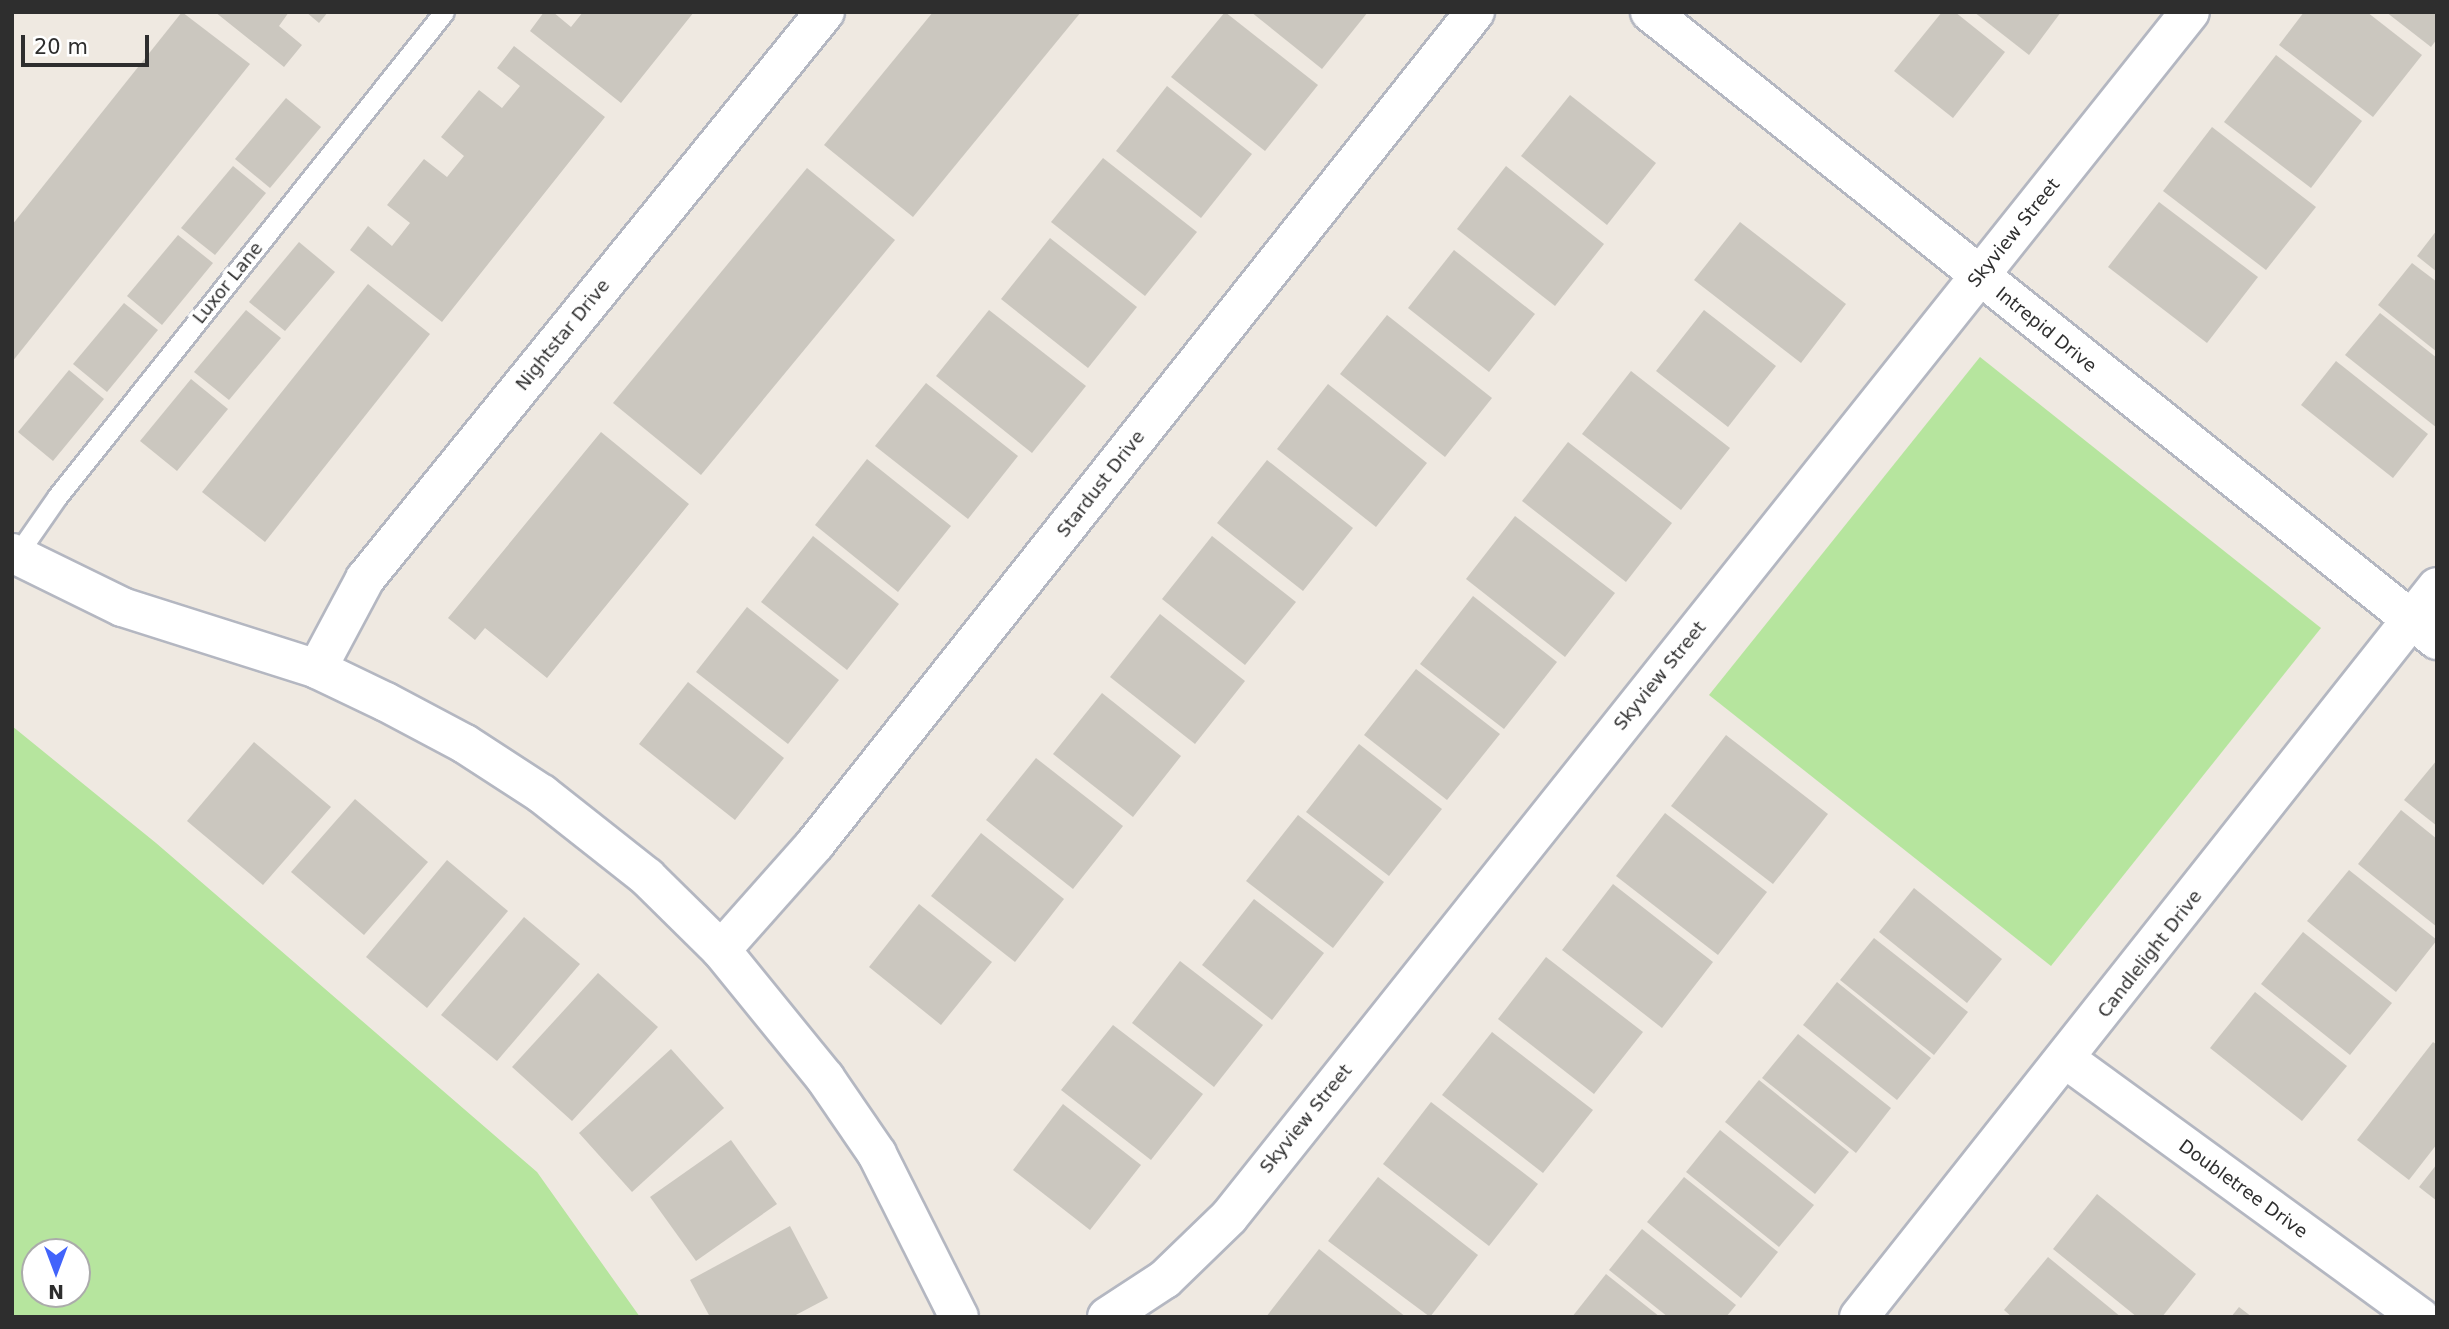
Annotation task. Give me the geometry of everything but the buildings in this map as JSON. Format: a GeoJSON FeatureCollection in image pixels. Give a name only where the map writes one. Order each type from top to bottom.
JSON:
{"type":"FeatureCollection","features":[{"type":"Feature","properties":{"kind":"street","name":"Nightstar Drive"},"geometry":{"type":"LineString","coordinates":[[317,669],[365,579],[825,12]]}},
{"type":"Feature","properties":{"kind":"street","name":"Stardust Drive"},"geometry":{"type":"LineString","coordinates":[[721,950],[824,833],[1475,12]]}},
{"type":"Feature","properties":{"kind":"street","name":"Intrepid Drive"},"geometry":{"type":"LineString","coordinates":[[1650,12],[2424,630]]}},
{"type":"Feature","properties":{"kind":"street","name":"Skyview Street"},"geometry":{"type":"LineString","coordinates":[[1107,1317],[1165,1279],[1229,1217],[2190,12]]}},
{"type":"Feature","properties":{"kind":"street"},"geometry":{"type":"LineString","coordinates":[[14,555],[122,607],[317,669],[465,744],[542,794],[647,877],[721,950],[781,1019],[877,1154],[959,1317]]}},
{"type":"Feature","properties":{"kind":"street","name":"Candlelight Drive"},"geometry":{"type":"LineString","coordinates":[[1859,1317],[2067,1060],[2424,630],[2437,587]]}},
{"type":"Feature","properties":{"kind":"street","name":"Doubletree Drive"},"geometry":{"type":"LineString","coordinates":[[2067,1060],[2420,1317]]}},
{"type":"Feature","properties":{"kind":"lane","name":"Luxor Lane"},"geometry":{"type":"LineString","coordinates":[[14,555],[57,497],[444,12]]}},
{"type":"Feature","properties":{"kind":"green space"},"geometry":{"type":"Polygon","coordinates":[[[1980,357],[2321,628],[2051,966],[1709,695],[1980,357]]]}},
{"type":"Feature","properties":{"kind":"green space"},"geometry":{"type":"Polygon","coordinates":[[[12,726],[156,843],[537,1172],[640,1317],[12,1317],[12,726]]]}}]}
